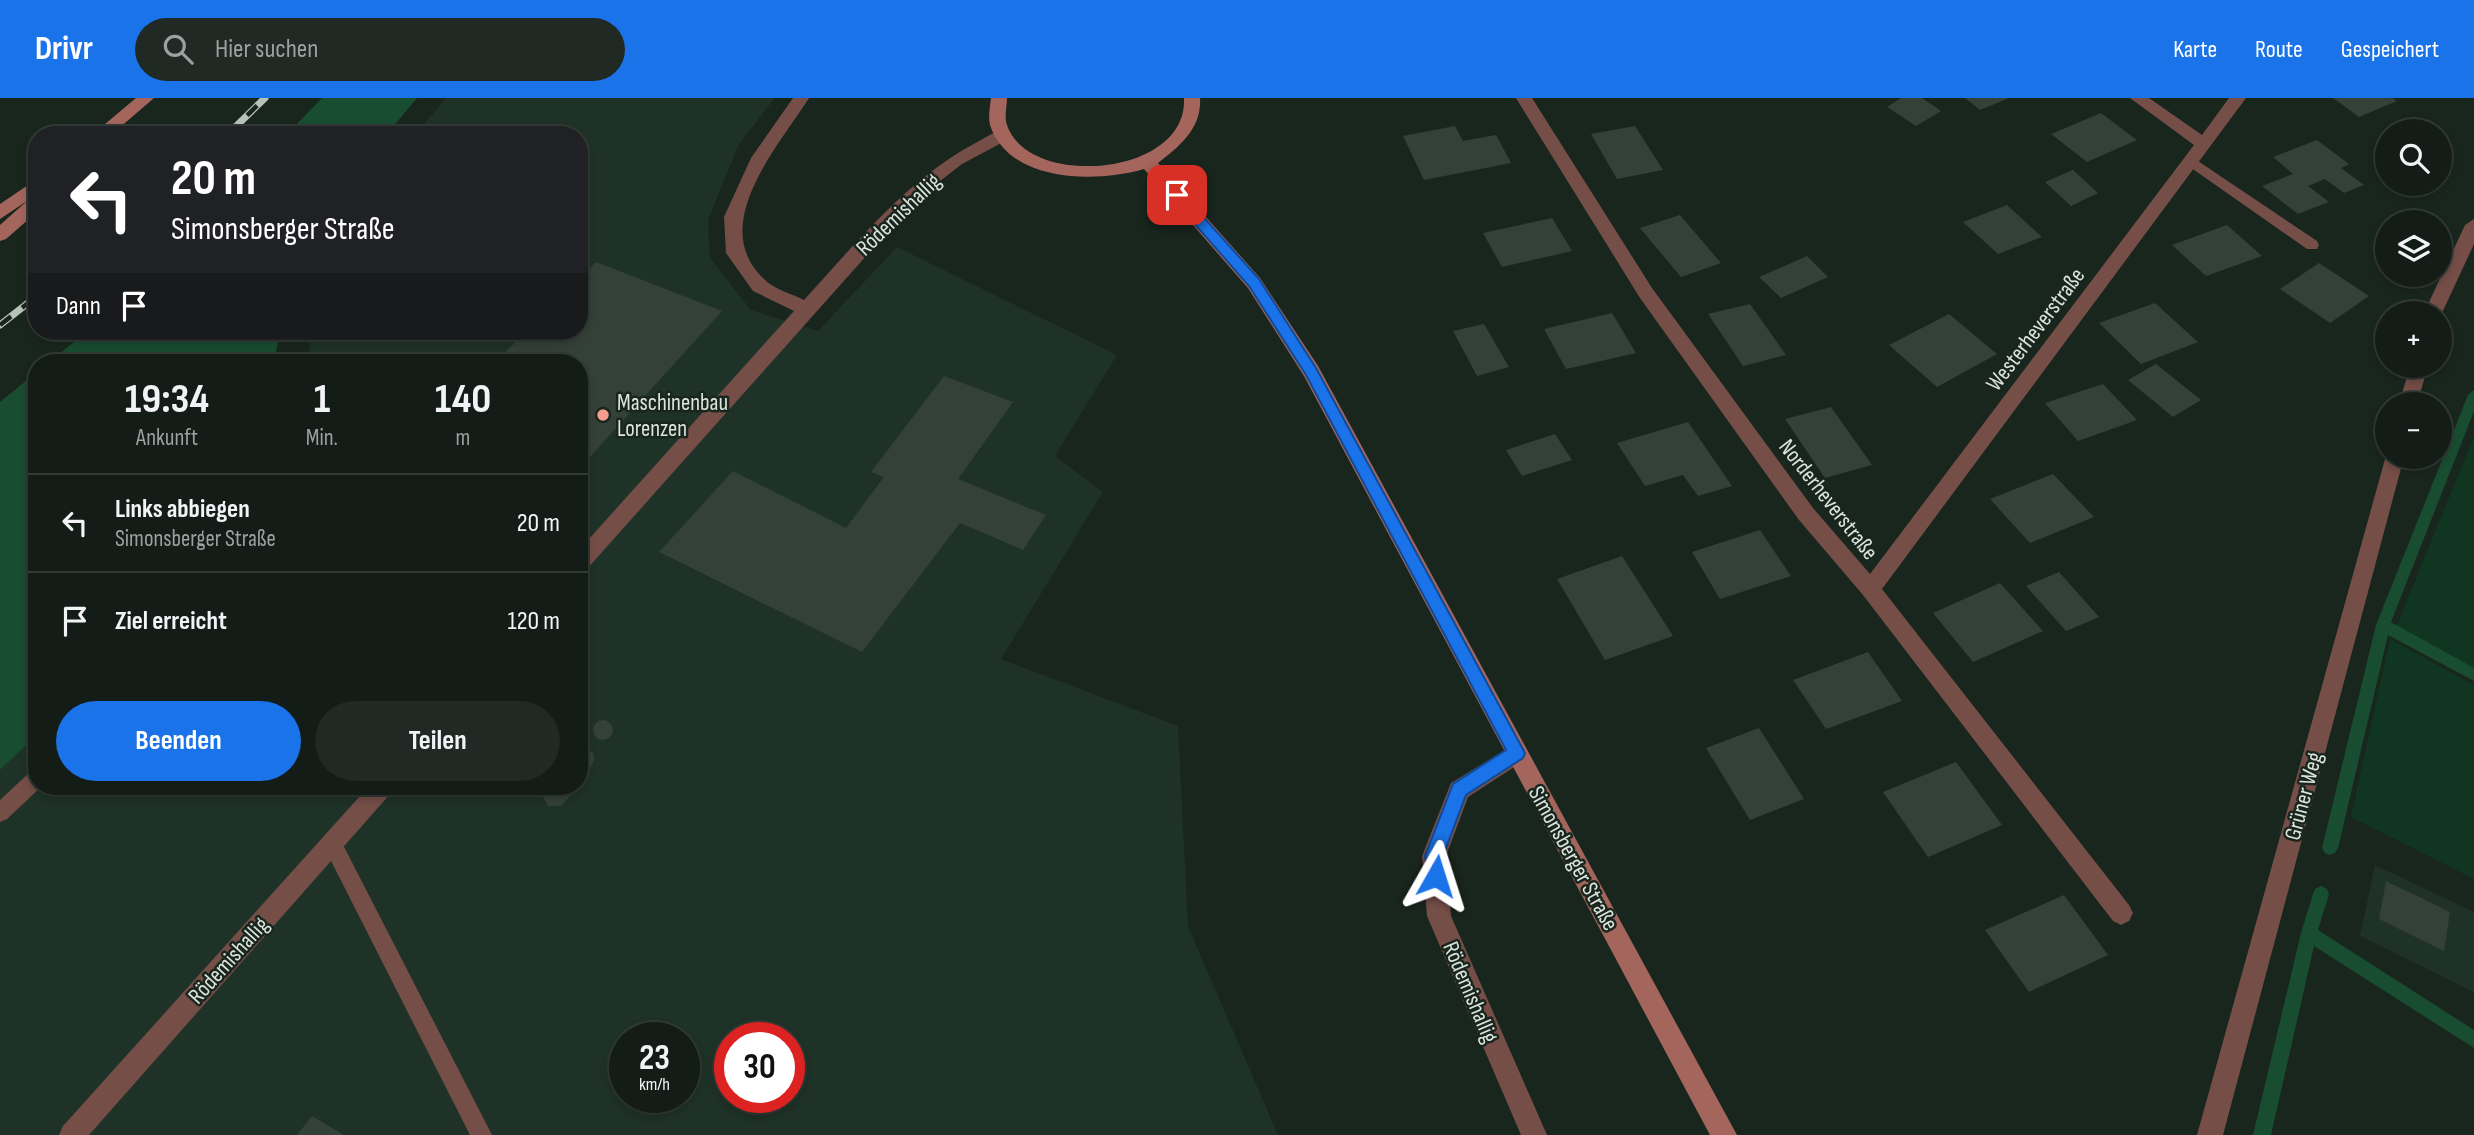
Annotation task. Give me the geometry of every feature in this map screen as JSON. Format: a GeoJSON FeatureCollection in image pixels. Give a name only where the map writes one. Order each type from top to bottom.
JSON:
{"type":"FeatureCollection","features":[{"type":"Feature","properties":{"kind":"main road"},"geometry":{"type":"LineString","coordinates":[[111,126],[146,98]]}},
{"type":"Feature","properties":{"kind":"main road"},"geometry":{"type":"LineString","coordinates":[[122,126],[153,98]]}},
{"type":"Feature","properties":{"kind":"main road"},"geometry":{"type":"LineString","coordinates":[[999,98],[995,111],[1003,135],[1023,155],[1053,168],[1089,173],[1147,162],[1182,134],[1193,111],[1192,98]]}},
{"type":"Feature","properties":{"kind":"main road","name":"Simonsberger Straße"},"geometry":{"type":"LineString","coordinates":[[1147,162],[1254,283],[1311,372],[1724,1135]]}},
{"type":"Feature","properties":{"kind":"main road"},"geometry":{"type":"LineString","coordinates":[[0,213],[28,192]]}},
{"type":"Feature","properties":{"kind":"main road"},"geometry":{"type":"LineString","coordinates":[[0,235],[28,210]]}},
{"type":"Feature","properties":{"kind":"street"},"geometry":{"type":"LineString","coordinates":[[801,98],[759,158],[733,217],[735,253],[759,286],[806,309]]}},
{"type":"Feature","properties":{"kind":"street","name":"Norderheverstraße"},"geometry":{"type":"LineString","coordinates":[[1524,98],[1646,293],[1806,514],[1870,589],[2121,913]]}},
{"type":"Feature","properties":{"kind":"street"},"geometry":{"type":"LineString","coordinates":[[2138,98],[2204,144]]}},
{"type":"Feature","properties":{"kind":"street","name":"Westerheverstraße"},"geometry":{"type":"LineString","coordinates":[[1870,589],[2238,98]]}},
{"type":"Feature","properties":{"kind":"street","name":"Rödemishallig"},"geometry":{"type":"LineString","coordinates":[[588,554],[911,195],[956,160],[1003,135]]}},
{"type":"Feature","properties":{"kind":"street"},"geometry":{"type":"LineString","coordinates":[[2439,301],[2474,225]]}},
{"type":"Feature","properties":{"kind":"street","name":"Grüner Weg"},"geometry":{"type":"LineString","coordinates":[[2210,1135],[2391,469]]}},
{"type":"Feature","properties":{"kind":"street","name":"Rödemishallig"},"geometry":{"type":"LineString","coordinates":[[1517,753],[1459,789],[1434,856],[1439,916],[1534,1135]]}},
{"type":"Feature","properties":{"kind":"street","name":"Rödemishallig"},"geometry":{"type":"LineString","coordinates":[[72,1135],[375,795]]}},
{"type":"Feature","properties":{"kind":"lane"},"geometry":{"type":"LineString","coordinates":[[2192,162],[2312,245]]}},
{"type":"Feature","properties":{"kind":"lane"},"geometry":{"type":"LineString","coordinates":[[0,813],[28,787]]}},
{"type":"Feature","properties":{"kind":"lane"},"geometry":{"type":"LineString","coordinates":[[332,843],[481,1135]]}},
{"type":"Feature","properties":{"kind":"shaded area"},"geometry":{"type":"Polygon","coordinates":[[[322,98],[417,98],[394,126],[295,126],[322,98]]]}},
{"type":"Feature","properties":{"kind":"shaded area"},"geometry":{"type":"Polygon","coordinates":[[[446,98],[775,98],[739,144],[708,220],[710,258],[751,310],[818,331],[897,247],[1117,355],[1055,456],[1103,492],[1001,659],[1178,726],[1188,926],[1278,1135],[0,1135],[0,770],[28,744],[28,795],[588,795],[588,354],[308,354],[311,340],[588,340],[588,126],[423,126],[446,98]]]}},
{"type":"Feature","properties":{"kind":"shaded area"},"geometry":{"type":"Polygon","coordinates":[[[77,340],[278,340],[276,354],[59,354],[77,340]]]}},
{"type":"Feature","properties":{"kind":"shaded area"},"geometry":{"type":"Polygon","coordinates":[[[28,379],[28,744],[0,770],[0,402],[28,379]]]}},
{"type":"Feature","properties":{"kind":"shaded area"},"geometry":{"type":"Polygon","coordinates":[[[2474,436],[2474,669],[2396,628],[2474,436]]]}},
{"type":"Feature","properties":{"kind":"shaded area"},"geometry":{"type":"Polygon","coordinates":[[[2390,639],[2474,685],[2474,879],[2351,817],[2390,639]]]}},
{"type":"Feature","properties":{"kind":"shaded area"},"geometry":{"type":"Polygon","coordinates":[[[2375,865],[2474,912],[2474,992],[2360,936],[2375,865]]]}},
{"type":"Feature","properties":{"kind":"building"},"geometry":{"type":"Polygon","coordinates":[[[1901,98],[1922,98],[1941,111],[1916,126],[1887,107],[1901,98]]]}},
{"type":"Feature","properties":{"kind":"building"},"geometry":{"type":"Polygon","coordinates":[[[1965,98],[2009,98],[1980,110],[1965,98]]]}},
{"type":"Feature","properties":{"kind":"building"},"geometry":{"type":"Polygon","coordinates":[[[2333,98],[2392,98],[2397,101],[2359,117],[2333,98]]]}},
{"type":"Feature","properties":{"kind":"building"},"geometry":{"type":"Polygon","coordinates":[[[2101,113],[2137,140],[2087,162],[2051,134],[2101,113]]]}},
{"type":"Feature","properties":{"kind":"building"},"geometry":{"type":"Polygon","coordinates":[[[1455,126],[1463,141],[1496,135],[1511,163],[1424,180],[1403,136],[1455,126]]]}},
{"type":"Feature","properties":{"kind":"building"},"geometry":{"type":"Polygon","coordinates":[[[1635,126],[1663,170],[1617,179],[1591,134],[1635,126]]]}},
{"type":"Feature","properties":{"kind":"building"},"geometry":{"type":"Polygon","coordinates":[[[2317,140],[2349,164],[2341,168],[2364,185],[2344,193],[2325,179],[2308,186],[2329,202],[2298,214],[2262,186],[2293,174],[2273,157],[2317,140]]]}},
{"type":"Feature","properties":{"kind":"building"},"geometry":{"type":"Polygon","coordinates":[[[2073,170],[2098,193],[2071,206],[2045,182],[2073,170]]]}},
{"type":"Feature","properties":{"kind":"building"},"geometry":{"type":"Polygon","coordinates":[[[2007,205],[2042,237],[1998,254],[1963,222],[2007,205]]]}},
{"type":"Feature","properties":{"kind":"building"},"geometry":{"type":"Polygon","coordinates":[[[1680,215],[1721,263],[1681,277],[1640,228],[1680,215]]]}},
{"type":"Feature","properties":{"kind":"building"},"geometry":{"type":"Polygon","coordinates":[[[1552,218],[1572,251],[1502,267],[1483,233],[1552,218]]]}},
{"type":"Feature","properties":{"kind":"building"},"geometry":{"type":"Polygon","coordinates":[[[2227,225],[2262,256],[2206,276],[2172,245],[2227,225]]]}},
{"type":"Feature","properties":{"kind":"building"},"geometry":{"type":"Polygon","coordinates":[[[1807,256],[1828,277],[1781,298],[1759,277],[1807,256]]]}},
{"type":"Feature","properties":{"kind":"building","name":"Maschinenbau Lorenzen"},"geometry":{"type":"Polygon","coordinates":[[[596,262],[722,311],[588,459],[588,354],[503,354],[518,340],[588,340],[588,270],[596,262]]]}},
{"type":"Feature","properties":{"kind":"building"},"geometry":{"type":"Polygon","coordinates":[[[2319,263],[2369,296],[2330,323],[2280,289],[2319,263]]]}},
{"type":"Feature","properties":{"kind":"building"},"geometry":{"type":"Polygon","coordinates":[[[2155,303],[2198,342],[2141,364],[2099,323],[2155,303]]]}},
{"type":"Feature","properties":{"kind":"building"},"geometry":{"type":"Polygon","coordinates":[[[1750,304],[1786,355],[1743,366],[1708,314],[1750,304]]]}},
{"type":"Feature","properties":{"kind":"building"},"geometry":{"type":"Polygon","coordinates":[[[1612,313],[1636,353],[1566,369],[1544,329],[1612,313]]]}},
{"type":"Feature","properties":{"kind":"building"},"geometry":{"type":"Polygon","coordinates":[[[1949,314],[1997,354],[1937,387],[1889,345],[1949,314]]]}},
{"type":"Feature","properties":{"kind":"building"},"geometry":{"type":"Polygon","coordinates":[[[1484,324],[1509,367],[1477,376],[1453,331],[1484,324]]]}},
{"type":"Feature","properties":{"kind":"building"},"geometry":{"type":"Polygon","coordinates":[[[2156,364],[2201,400],[2173,417],[2128,380],[2156,364]]]}},
{"type":"Feature","properties":{"kind":"building"},"geometry":{"type":"Polygon","coordinates":[[[944,376],[1013,402],[958,479],[1046,515],[1023,550],[960,523],[862,652],[659,552],[733,471],[846,528],[884,477],[871,472],[944,376]]]}},
{"type":"Feature","properties":{"kind":"building"},"geometry":{"type":"Polygon","coordinates":[[[2103,384],[2137,420],[2078,441],[2045,403],[2103,384]]]}},
{"type":"Feature","properties":{"kind":"building"},"geometry":{"type":"Polygon","coordinates":[[[1831,407],[1872,465],[1825,478],[1785,419],[1831,407]]]}},
{"type":"Feature","properties":{"kind":"building"},"geometry":{"type":"Polygon","coordinates":[[[1688,422],[1732,486],[1698,496],[1683,475],[1645,486],[1617,443],[1688,422]]]}},
{"type":"Feature","properties":{"kind":"building"},"geometry":{"type":"Polygon","coordinates":[[[1555,434],[1572,460],[1522,476],[1506,450],[1555,434]]]}},
{"type":"Feature","properties":{"kind":"building"},"geometry":{"type":"Polygon","coordinates":[[[2053,474],[2094,517],[2030,543],[1990,499],[2053,474]]]}},
{"type":"Feature","properties":{"kind":"building"},"geometry":{"type":"Polygon","coordinates":[[[1760,530],[1791,576],[1720,599],[1692,552],[1760,530]]]}},
{"type":"Feature","properties":{"kind":"building"},"geometry":{"type":"Polygon","coordinates":[[[1622,556],[1673,636],[1605,660],[1557,579],[1622,556]]]}},
{"type":"Feature","properties":{"kind":"building"},"geometry":{"type":"Polygon","coordinates":[[[2059,572],[2099,617],[2066,631],[2026,586],[2059,572]]]}},
{"type":"Feature","properties":{"kind":"building"},"geometry":{"type":"Polygon","coordinates":[[[2000,583],[2043,631],[1973,662],[1933,613],[2000,583]]]}},
{"type":"Feature","properties":{"kind":"building"},"geometry":{"type":"Polygon","coordinates":[[[1868,652],[1902,701],[1826,729],[1793,680],[1868,652]]]}},
{"type":"Feature","properties":{"kind":"building"},"geometry":{"type":"Polygon","coordinates":[[[603,720],[610,723],[613,730],[610,737],[603,740],[596,737],[593,730],[596,723],[603,720]]]}},
{"type":"Feature","properties":{"kind":"building"},"geometry":{"type":"Polygon","coordinates":[[[1759,728],[1804,799],[1750,820],[1706,748],[1759,728]]]}},
{"type":"Feature","properties":{"kind":"building"},"geometry":{"type":"Polygon","coordinates":[[[588,749],[593,753],[594,760],[588,769],[588,749]]]}},
{"type":"Feature","properties":{"kind":"building"},"geometry":{"type":"Polygon","coordinates":[[[1956,762],[2002,825],[1928,857],[1883,792],[1956,762]]]}},
{"type":"Feature","properties":{"kind":"building"},"geometry":{"type":"Polygon","coordinates":[[[571,795],[561,806],[548,806],[543,797],[571,795]]]}},
{"type":"Feature","properties":{"kind":"building"},"geometry":{"type":"Polygon","coordinates":[[[2386,881],[2450,912],[2444,951],[2379,919],[2386,881]]]}},
{"type":"Feature","properties":{"kind":"building"},"geometry":{"type":"Polygon","coordinates":[[[2064,895],[2108,955],[2029,992],[1985,930],[2064,895]]]}},
{"type":"Feature","properties":{"kind":"building"},"geometry":{"type":"Polygon","coordinates":[[[312,1116],[344,1135],[297,1135],[312,1116]]]}},
{"type":"Feature","properties":{"kind":"waterway"},"geometry":{"type":"LineString","coordinates":[[2383,625],[2474,395]]}},
{"type":"Feature","properties":{"kind":"waterway"},"geometry":{"type":"LineString","coordinates":[[2330,848],[2383,625]]}},
{"type":"Feature","properties":{"kind":"waterway"},"geometry":{"type":"LineString","coordinates":[[2383,625],[2474,675]]}},
{"type":"Feature","properties":{"kind":"waterway"},"geometry":{"type":"LineString","coordinates":[[2309,933],[2321,894]]}},
{"type":"Feature","properties":{"kind":"waterway"},"geometry":{"type":"LineString","coordinates":[[2262,1135],[2309,933]]}},
{"type":"Feature","properties":{"kind":"waterway"},"geometry":{"type":"LineString","coordinates":[[2309,933],[2474,1040]]}},
{"type":"Feature","properties":{"kind":"railway"},"geometry":{"type":"LineString","coordinates":[[236,126],[265,98]]}},
{"type":"Feature","properties":{"kind":"railway"},"geometry":{"type":"LineString","coordinates":[[0,325],[28,303]]}},
{"type":"Feature","properties":{"kind":"place","name":"Maschinenbau Lorenzen"},"geometry":{"type":"Point","coordinates":[603,415]}},
{"type":"Feature","properties":{"kind":"route"},"geometry":{"type":"LineString","coordinates":[[1177,195],[1254,283],[1311,372],[1517,753],[1459,789],[1434,856],[1436,876]]}}]}
